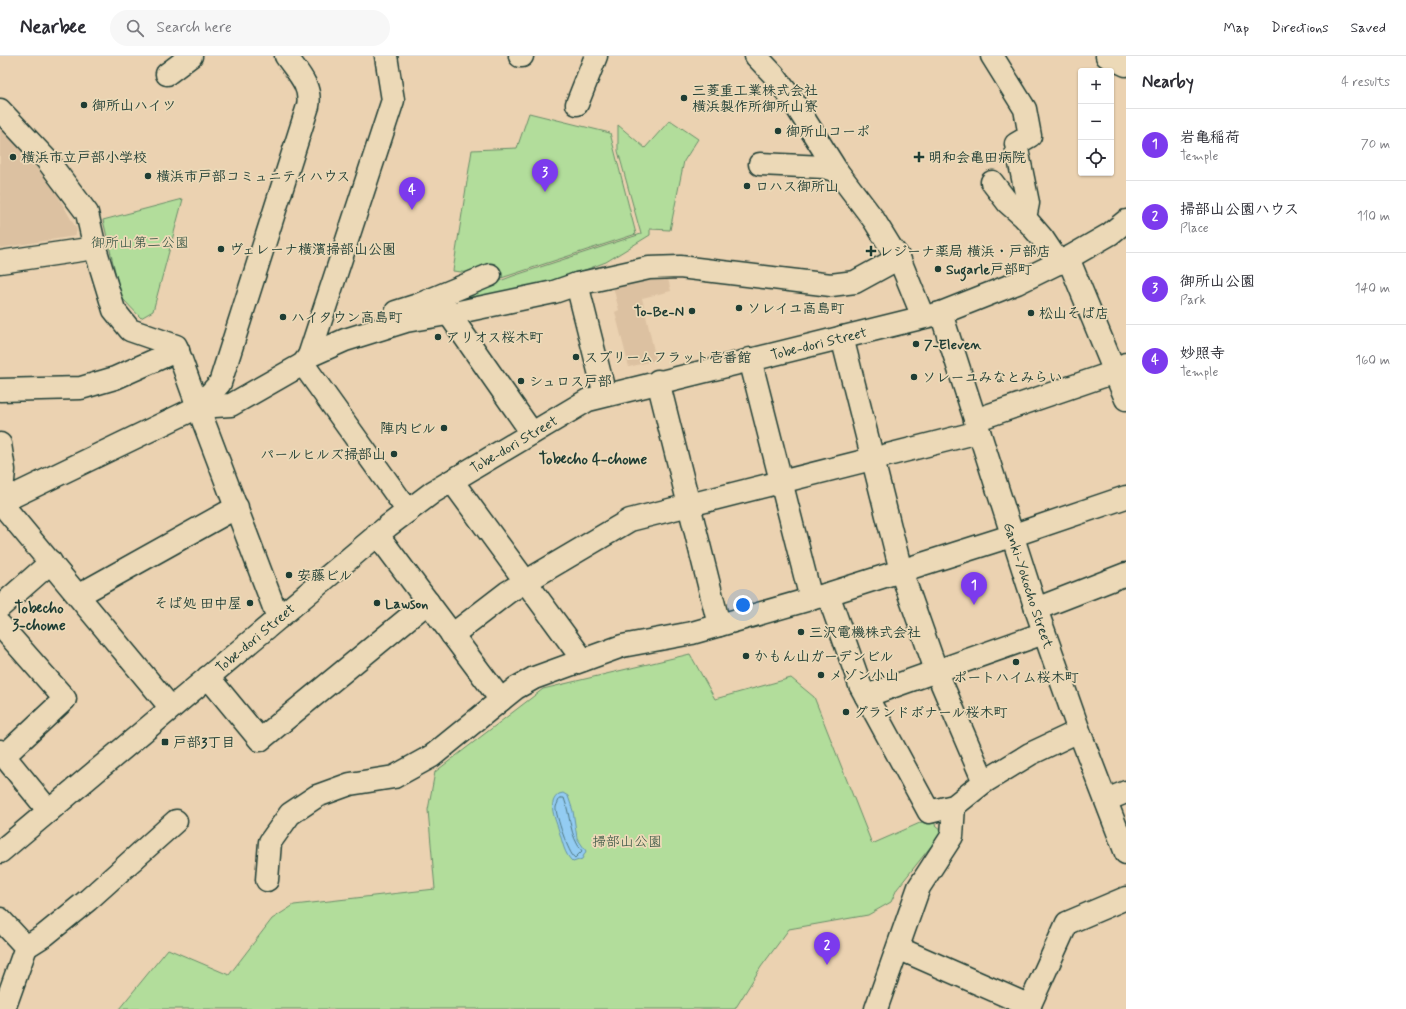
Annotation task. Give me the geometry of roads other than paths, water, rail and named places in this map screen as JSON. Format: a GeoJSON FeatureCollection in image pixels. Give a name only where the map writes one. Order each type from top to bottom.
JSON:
{"type":"FeatureCollection","features":[{"type":"Feature","properties":{"kind":"street"},"geometry":{"type":"LineString","coordinates":[[167,74],[191,56]]}},
{"type":"Feature","properties":{"kind":"street"},"geometry":{"type":"LineString","coordinates":[[1,502],[198,407],[220,382],[308,106],[310,96],[308,89],[286,56]]}},
{"type":"Feature","properties":{"kind":"street"},"geometry":{"type":"LineString","coordinates":[[306,360],[393,100],[386,56]]}},
{"type":"Feature","properties":{"kind":"street"},"geometry":{"type":"LineString","coordinates":[[577,104],[596,56]]}},
{"type":"Feature","properties":{"kind":"street","name":"Ganki-Yokocho Street"},"geometry":{"type":"LineString","coordinates":[[756,56],[773,74],[791,98],[837,171],[874,220],[890,246],[900,258],[932,315],[977,426],[1011,536],[1044,633],[1079,731],[1126,854]]}},
{"type":"Feature","properties":{"kind":"street"},"geometry":{"type":"LineString","coordinates":[[992,56],[1025,109],[1030,136],[1016,144],[1028,203],[1025,218]]}},
{"type":"Feature","properties":{"kind":"street"},"geometry":{"type":"LineString","coordinates":[[1107,56],[1126,65]]}},
{"type":"Feature","properties":{"kind":"street"},"geometry":{"type":"LineString","coordinates":[[0,110],[47,160],[87,213],[95,248],[114,310],[130,330],[176,346],[278,618]]}},
{"type":"Feature","properties":{"kind":"street"},"geometry":{"type":"LineString","coordinates":[[760,164],[824,167],[837,171]]}},
{"type":"Feature","properties":{"kind":"street"},"geometry":{"type":"LineString","coordinates":[[992,182],[1008,203],[1025,218],[1063,260],[1120,368],[1126,399]]}},
{"type":"Feature","properties":{"kind":"street","name":"Tobe-dori Street"},"geometry":{"type":"LineString","coordinates":[[0,852],[378,534],[452,480],[588,400],[658,381],[932,315],[1018,283],[1110,234],[1126,221]]}},
{"type":"Feature","properties":{"kind":"street"},"geometry":{"type":"LineString","coordinates":[[0,262],[95,248]]}},
{"type":"Feature","properties":{"kind":"street"},"geometry":{"type":"LineString","coordinates":[[198,407],[231,406],[306,360],[344,340],[368,332],[406,321],[449,314],[554,292],[577,284],[649,268],[680,266],[831,285],[855,282],[900,258]]}},
{"type":"Feature","properties":{"kind":"street"},"geometry":{"type":"LineString","coordinates":[[368,332],[394,312],[418,305],[490,275]]}},
{"type":"Feature","properties":{"kind":"street"},"geometry":{"type":"LineString","coordinates":[[577,284],[605,395]]}},
{"type":"Feature","properties":{"kind":"street"},"geometry":{"type":"LineString","coordinates":[[449,314],[532,433]]}},
{"type":"Feature","properties":{"kind":"street"},"geometry":{"type":"LineString","coordinates":[[842,337],[874,458],[901,570],[936,670],[984,782]]}},
{"type":"Feature","properties":{"kind":"street"},"geometry":{"type":"LineString","coordinates":[[0,390],[81,388],[115,378],[178,350]]}},
{"type":"Feature","properties":{"kind":"street"},"geometry":{"type":"LineString","coordinates":[[750,359],[781,482],[819,596],[860,685],[929,812],[954,806],[984,782],[1030,754],[1079,731]]}},
{"type":"Feature","properties":{"kind":"street"},"geometry":{"type":"LineString","coordinates":[[306,360],[408,511]]}},
{"type":"Feature","properties":{"kind":"street"},"geometry":{"type":"LineString","coordinates":[[452,635],[508,592],[525,581],[630,520],[874,458],[977,426],[1120,368]]}},
{"type":"Feature","properties":{"kind":"street"},"geometry":{"type":"LineString","coordinates":[[658,381],[719,625]]}},
{"type":"Feature","properties":{"kind":"street"},"geometry":{"type":"LineString","coordinates":[[0,444],[4,470],[1,502],[171,708]]}},
{"type":"Feature","properties":{"kind":"street"},"geometry":{"type":"LineString","coordinates":[[452,480],[583,660]]}},
{"type":"Feature","properties":{"kind":"street"},"geometry":{"type":"LineString","coordinates":[[267,880],[270,842],[290,814],[317,796],[350,784],[394,777],[432,756],[516,688],[534,678],[622,646],[692,633],[819,596],[1011,536],[1126,497]]}},
{"type":"Feature","properties":{"kind":"street"},"geometry":{"type":"LineString","coordinates":[[79,595],[237,507]]}},
{"type":"Feature","properties":{"kind":"street"},"geometry":{"type":"LineString","coordinates":[[378,534],[502,700]]}},
{"type":"Feature","properties":{"kind":"street"},"geometry":{"type":"LineString","coordinates":[[0,608],[52,562]]}},
{"type":"Feature","properties":{"kind":"street"},"geometry":{"type":"LineString","coordinates":[[1036,609],[1126,574]]}},
{"type":"Feature","properties":{"kind":"street"},"geometry":{"type":"LineString","coordinates":[[208,677],[260,740],[428,602]]}},
{"type":"Feature","properties":{"kind":"street"},"geometry":{"type":"LineString","coordinates":[[0,625],[66,699],[2,754],[49,811]]}},
{"type":"Feature","properties":{"kind":"street"},"geometry":{"type":"LineString","coordinates":[[866,696],[1044,633]]}},
{"type":"Feature","properties":{"kind":"street"},"geometry":{"type":"LineString","coordinates":[[1106,800],[1126,792]]}},
{"type":"Feature","properties":{"kind":"street"},"geometry":{"type":"LineString","coordinates":[[876,1009],[919,887],[952,836],[954,806]]}},
{"type":"Feature","properties":{"kind":"street"},"geometry":{"type":"LineString","coordinates":[[4,1009],[26,947],[45,935],[88,900],[176,822]]}},
{"type":"Feature","properties":{"kind":"street"},"geometry":{"type":"LineString","coordinates":[[898,948],[1029,1007],[1067,923],[1126,898]]}},
{"type":"Feature","properties":{"kind":"street"},"geometry":{"type":"LineString","coordinates":[[0,919],[26,947]]}},
{"type":"Feature","properties":{"kind":"water"},"geometry":{"type":"Polygon","coordinates":[[[563,793],[568,796],[573,811],[577,838],[586,851],[582,859],[573,862],[564,848],[552,807],[555,798],[559,794],[563,793]]]}},
{"type":"Feature","properties":{"kind":"place","name":"三菱重工業株式会社 横浜製作所御所山寮"},"geometry":{"type":"Point","coordinates":[684,98]}},
{"type":"Feature","properties":{"kind":"place","name":"御所山ハイツ"},"geometry":{"type":"Point","coordinates":[84,105]}},
{"type":"Feature","properties":{"kind":"place","name":"御所山コーポ"},"geometry":{"type":"Point","coordinates":[778,131]}},
{"type":"Feature","properties":{"kind":"place","name":"横浜市立戸部小学校"},"geometry":{"type":"Point","coordinates":[13,157]}},
{"type":"Feature","properties":{"kind":"place","name":"明和会亀田病院"},"geometry":{"type":"Point","coordinates":[919,157]}},
{"type":"Feature","properties":{"kind":"place","name":"横浜市戸部コミュニティハウス"},"geometry":{"type":"Point","coordinates":[148,176]}},
{"type":"Feature","properties":{"kind":"place","name":"ロハス御所山"},"geometry":{"type":"Point","coordinates":[747,186]}},
{"type":"Feature","properties":{"kind":"place","name":"御所山公園"},"geometry":{"type":"Point","coordinates":[545,192]}},
{"type":"Feature","properties":{"kind":"place","name":"妙照寺"},"geometry":{"type":"Point","coordinates":[412,210]}},
{"type":"Feature","properties":{"kind":"place","name":"ヴェレーナ横濱掃部山公園"},"geometry":{"type":"Point","coordinates":[221,249]}},
{"type":"Feature","properties":{"kind":"place","name":"レジーナ薬局 横浜・戸部店"},"geometry":{"type":"Point","coordinates":[871,251]}},
{"type":"Feature","properties":{"kind":"place","name":"Sugarle戸部町"},"geometry":{"type":"Point","coordinates":[938,269]}},
{"type":"Feature","properties":{"kind":"place","name":"ソレイユ高島町"},"geometry":{"type":"Point","coordinates":[739,308]}},
{"type":"Feature","properties":{"kind":"place","name":"To-Be-N"},"geometry":{"type":"Point","coordinates":[692,311]}},
{"type":"Feature","properties":{"kind":"place","name":"松山そば店"},"geometry":{"type":"Point","coordinates":[1031,313]}},
{"type":"Feature","properties":{"kind":"place","name":"ハイタウン高島町"},"geometry":{"type":"Point","coordinates":[283,317]}},
{"type":"Feature","properties":{"kind":"place","name":"アリオス桜木町"},"geometry":{"type":"Point","coordinates":[438,337]}},
{"type":"Feature","properties":{"kind":"place","name":"7-Eleven"},"geometry":{"type":"Point","coordinates":[916,344]}},
{"type":"Feature","properties":{"kind":"place","name":"スプリームフラット壱番館"},"geometry":{"type":"Point","coordinates":[576,357]}},
{"type":"Feature","properties":{"kind":"place","name":"ソレーユみなとみらい"},"geometry":{"type":"Point","coordinates":[914,377]}},
{"type":"Feature","properties":{"kind":"place","name":"シュロス戸部"},"geometry":{"type":"Point","coordinates":[521,381]}},
{"type":"Feature","properties":{"kind":"place","name":"陣内ビル"},"geometry":{"type":"Point","coordinates":[444,428]}},
{"type":"Feature","properties":{"kind":"place","name":"パールヒルズ掃部山"},"geometry":{"type":"Point","coordinates":[394,454]}},
{"type":"Feature","properties":{"kind":"place","name":"安藤ビル"},"geometry":{"type":"Point","coordinates":[289,575]}},
{"type":"Feature","properties":{"kind":"place","name":"そば処 田中屋"},"geometry":{"type":"Point","coordinates":[250,603]}},
{"type":"Feature","properties":{"kind":"place","name":"Lawson"},"geometry":{"type":"Point","coordinates":[377,603]}},
{"type":"Feature","properties":{"kind":"place","name":"岩亀稲荷"},"geometry":{"type":"Point","coordinates":[974,605]}},
{"type":"Feature","properties":{"kind":"place","name":"三沢電機株式会社"},"geometry":{"type":"Point","coordinates":[801,632]}},
{"type":"Feature","properties":{"kind":"place","name":"かもん山ガーデンビル"},"geometry":{"type":"Point","coordinates":[746,656]}},
{"type":"Feature","properties":{"kind":"place","name":"ポートハイム桜木町"},"geometry":{"type":"Point","coordinates":[1016,662]}},
{"type":"Feature","properties":{"kind":"place","name":"メゾン小山"},"geometry":{"type":"Point","coordinates":[821,675]}},
{"type":"Feature","properties":{"kind":"place","name":"グランドボナール桜木町"},"geometry":{"type":"Point","coordinates":[846,712]}},
{"type":"Feature","properties":{"kind":"place","name":"戸部3丁目"},"geometry":{"type":"Point","coordinates":[165,742]}},
{"type":"Feature","properties":{"kind":"place","name":"掃部山公園ハウス"},"geometry":{"type":"Point","coordinates":[827,965]}},
{"type":"Feature","properties":{"kind":"district","name":"Tobecho 4-chome"},"geometry":{"type":"Point","coordinates":[593,459]}},
{"type":"Feature","properties":{"kind":"district","name":"Tobecho 3-chome"},"geometry":{"type":"Point","coordinates":[39,616]}},
{"type":"Feature","properties":{"kind":"park label","name":"御所山第二公園"},"geometry":{"type":"Point","coordinates":[140,242]}},
{"type":"Feature","properties":{"kind":"park label","name":"掃部山公園"},"geometry":{"type":"Point","coordinates":[627,841]}}]}
